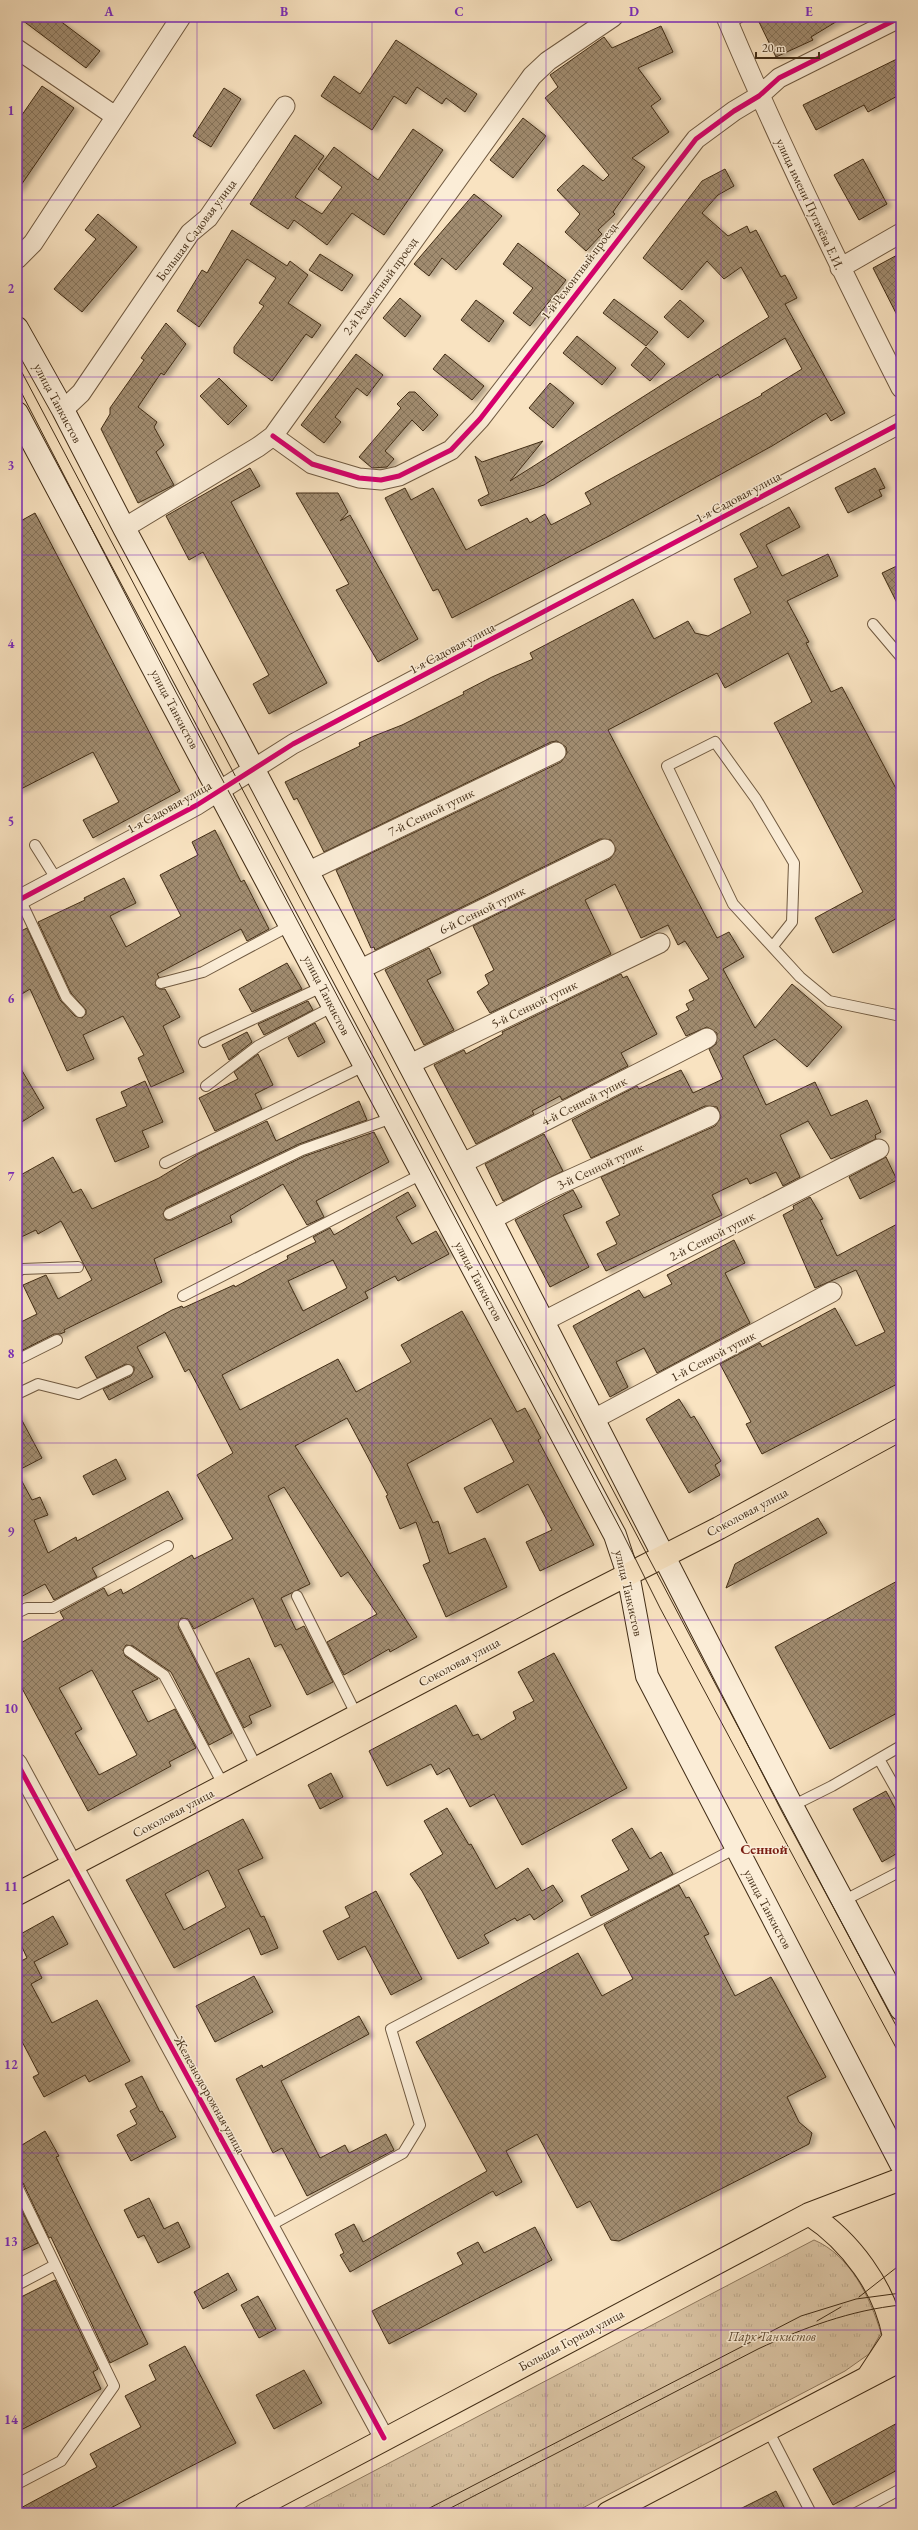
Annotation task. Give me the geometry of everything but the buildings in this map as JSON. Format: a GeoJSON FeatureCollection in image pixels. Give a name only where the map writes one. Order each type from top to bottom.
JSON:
{"type":"FeatureCollection","features":[{"type":"Feature","properties":{"kind":"main road","name":"улица Танкистов"},"geometry":{"type":"LineString","coordinates":[[17,328],[63,410],[491,1220],[665,1555],[792,1806],[901,2009]]}},
{"type":"Feature","properties":{"kind":"main road","name":"улица Танкистов"},"geometry":{"type":"LineString","coordinates":[[17,413],[291,925],[332,1007],[615,1535],[628,1574],[646,1676],[901,2164]]}},
{"type":"Feature","properties":{"kind":"main road","name":"Соколовая улица"},"geometry":{"type":"LineString","coordinates":[[17,1894],[665,1555],[901,1429]]}},
{"type":"Feature","properties":{"kind":"main road","name":"Большая Горная улица"},"geometry":{"type":"LineString","coordinates":[[246,2513],[384,2438],[808,2214],[901,2179]]}},
{"type":"Feature","properties":{"kind":"main road"},"geometry":{"type":"LineString","coordinates":[[608,2513],[888,2368],[894,2337],[891,2318],[865,2269],[846,2243],[830,2227],[808,2214]]}},
{"type":"Feature","properties":{"kind":"street"},"geometry":{"type":"LineString","coordinates":[[17,259],[34,243],[115,116],[181,17]]}},
{"type":"Feature","properties":{"kind":"street","name":"2-й Ремонтный проезд"},"geometry":{"type":"LineString","coordinates":[[124,528],[200,484],[273,436],[532,76],[548,61],[613,17]]}},
{"type":"Feature","properties":{"kind":"street","name":"1-й Ремонтный проезд"},"geometry":{"type":"LineString","coordinates":[[273,436],[312,464],[359,478],[381,480],[399,476],[451,450],[480,419],[696,139],[734,111],[759,96],[779,78],[901,17]]}},
{"type":"Feature","properties":{"kind":"street","name":"улица имени Пугачёва Е.И."},"geometry":{"type":"LineString","coordinates":[[731,19],[759,96],[840,268],[901,388]]}},
{"type":"Feature","properties":{"kind":"street"},"geometry":{"type":"LineString","coordinates":[[17,49],[115,116]]}},
{"type":"Feature","properties":{"kind":"street","name":"Большая Садовая улица"},"geometry":{"type":"LineString","coordinates":[[63,410],[81,393],[190,233],[208,218],[286,106]]}},
{"type":"Feature","properties":{"kind":"street"},"geometry":{"type":"LineString","coordinates":[[840,268],[901,233]]}},
{"type":"Feature","properties":{"kind":"street","name":"1-я Садовая улица"},"geometry":{"type":"LineString","coordinates":[[18,900],[197,805],[293,744],[901,423]]}},
{"type":"Feature","properties":{"kind":"street","name":"7-й Сенной тупик"},"geometry":{"type":"LineString","coordinates":[[307,872],[556,752]]}},
{"type":"Feature","properties":{"kind":"street","name":"6-й Сенной тупик"},"geometry":{"type":"LineString","coordinates":[[359,970],[605,849]]}},
{"type":"Feature","properties":{"kind":"street","name":"5-й Сенной тупик"},"geometry":{"type":"LineString","coordinates":[[408,1065],[660,943]]}},
{"type":"Feature","properties":{"kind":"street","name":"4-й Сенной тупик"},"geometry":{"type":"LineString","coordinates":[[461,1164],[707,1038]]}},
{"type":"Feature","properties":{"kind":"street","name":"3-й Сенной тупик"},"geometry":{"type":"LineString","coordinates":[[491,1220],[549,1189],[710,1116]]}},
{"type":"Feature","properties":{"kind":"street","name":"2-й Сенной тупик"},"geometry":{"type":"LineString","coordinates":[[544,1321],[879,1149]]}},
{"type":"Feature","properties":{"kind":"street","name":"1-й Сенной тупик"},"geometry":{"type":"LineString","coordinates":[[594,1419],[832,1292]]}},
{"type":"Feature","properties":{"kind":"street","name":"Железнодорожная улица"},"geometry":{"type":"LineString","coordinates":[[17,1763],[384,2438]]}},
{"type":"Feature","properties":{"kind":"lane"},"geometry":{"type":"LineString","coordinates":[[873,624],[901,657]]}},
{"type":"Feature","properties":{"kind":"lane"},"geometry":{"type":"LineString","coordinates":[[773,946],[792,922],[794,862],[756,799],[715,742],[667,766],[733,904],[800,977],[829,1001],[896,1015],[901,1013]]}},
{"type":"Feature","properties":{"kind":"lane"},"geometry":{"type":"LineString","coordinates":[[35,845],[58,880]]}},
{"type":"Feature","properties":{"kind":"lane"},"geometry":{"type":"LineString","coordinates":[[18,900],[66,997],[80,1012]]}},
{"type":"Feature","properties":{"kind":"lane"},"geometry":{"type":"LineString","coordinates":[[161,983],[203,972],[291,925]]}},
{"type":"Feature","properties":{"kind":"lane"},"geometry":{"type":"LineString","coordinates":[[204,1042],[322,986]]}},
{"type":"Feature","properties":{"kind":"lane"},"geometry":{"type":"LineString","coordinates":[[206,1086],[258,1046],[332,1007]]}},
{"type":"Feature","properties":{"kind":"lane"},"geometry":{"type":"LineString","coordinates":[[165,1163],[364,1066]]}},
{"type":"Feature","properties":{"kind":"lane"},"geometry":{"type":"LineString","coordinates":[[169,1214],[302,1150],[392,1118]]}},
{"type":"Feature","properties":{"kind":"lane"},"geometry":{"type":"LineString","coordinates":[[183,1296],[422,1174]]}},
{"type":"Feature","properties":{"kind":"lane"},"geometry":{"type":"LineString","coordinates":[[17,1272],[22,1269],[78,1267]]}},
{"type":"Feature","properties":{"kind":"lane"},"geometry":{"type":"LineString","coordinates":[[17,1360],[57,1340]]}},
{"type":"Feature","properties":{"kind":"lane"},"geometry":{"type":"LineString","coordinates":[[17,1394],[38,1384],[78,1394],[128,1370]]}},
{"type":"Feature","properties":{"kind":"lane"},"geometry":{"type":"LineString","coordinates":[[17,1613],[26,1608],[54,1608],[168,1546]]}},
{"type":"Feature","properties":{"kind":"lane"},"geometry":{"type":"LineString","coordinates":[[297,1596],[356,1716]]}},
{"type":"Feature","properties":{"kind":"lane"},"geometry":{"type":"LineString","coordinates":[[184,1624],[257,1768]]}},
{"type":"Feature","properties":{"kind":"lane"},"geometry":{"type":"LineString","coordinates":[[129,1651],[164,1675],[224,1786]]}},
{"type":"Feature","properties":{"kind":"lane"},"geometry":{"type":"LineString","coordinates":[[792,1806],[832,1786],[901,1746]]}},
{"type":"Feature","properties":{"kind":"lane"},"geometry":{"type":"LineString","coordinates":[[879,1759],[901,1798]]}},
{"type":"Feature","properties":{"kind":"lane"},"geometry":{"type":"LineString","coordinates":[[269,2226],[403,2153],[417,2131],[420,2125],[391,2029],[736,1848]]}},
{"type":"Feature","properties":{"kind":"lane"},"geometry":{"type":"LineString","coordinates":[[843,1901],[901,1872]]}},
{"type":"Feature","properties":{"kind":"lane"},"geometry":{"type":"LineString","coordinates":[[17,2186],[114,2386],[61,2461],[17,2484]]}},
{"type":"Feature","properties":{"kind":"lane"},"geometry":{"type":"LineString","coordinates":[[17,2285],[55,2265]]}},
{"type":"Feature","properties":{"kind":"lane"},"geometry":{"type":"LineString","coordinates":[[768,2430],[811,2513]]}},
{"type":"Feature","properties":{"kind":"lane"},"geometry":{"type":"LineString","coordinates":[[856,2513],[901,2489]]}},
{"type":"Feature","properties":{"kind":"green space","name":"Парк Танкистов"},"geometry":{"type":"Polygon","coordinates":[[[814,2240],[827,2247],[838,2256],[857,2279],[871,2305],[881,2333],[869,2354],[845,2371],[573,2513],[294,2513],[814,2240]]]}},
{"type":"Feature","properties":{"kind":"tram line"},"geometry":{"type":"LineString","coordinates":[[17,363],[901,2035]]}},
{"type":"Feature","properties":{"kind":"tram line"},"geometry":{"type":"LineString","coordinates":[[17,384],[170,681],[622,1532],[660,1608],[901,2057]]}},
{"type":"Feature","properties":{"kind":"tram line"},"geometry":{"type":"LineString","coordinates":[[859,2297],[901,2264]]}},
{"type":"Feature","properties":{"kind":"tram line"},"geometry":{"type":"LineString","coordinates":[[420,2513],[801,2316],[856,2299],[901,2293]]}},
{"type":"Feature","properties":{"kind":"tram line"},"geometry":{"type":"LineString","coordinates":[[441,2513],[775,2341],[828,2321],[882,2307],[901,2305]]}},
{"type":"Feature","properties":{"kind":"tram line"},"geometry":{"type":"LineString","coordinates":[[817,2321],[841,2307]]}},
{"type":"Feature","properties":{"kind":"cycle path"},"geometry":{"type":"LineString","coordinates":[[273,436],[312,464],[359,478],[381,480],[399,476],[451,450],[480,419],[696,139],[734,111],[759,96],[779,78],[901,17]]}},
{"type":"Feature","properties":{"kind":"cycle path"},"geometry":{"type":"LineString","coordinates":[[17,901],[197,805],[293,744],[901,423]]}},
{"type":"Feature","properties":{"kind":"cycle path"},"geometry":{"type":"LineString","coordinates":[[17,1763],[384,2438]]}},
{"type":"Feature","properties":{"kind":"district","name":"Сенной"},"geometry":{"type":"Point","coordinates":[764,1849]}}]}
